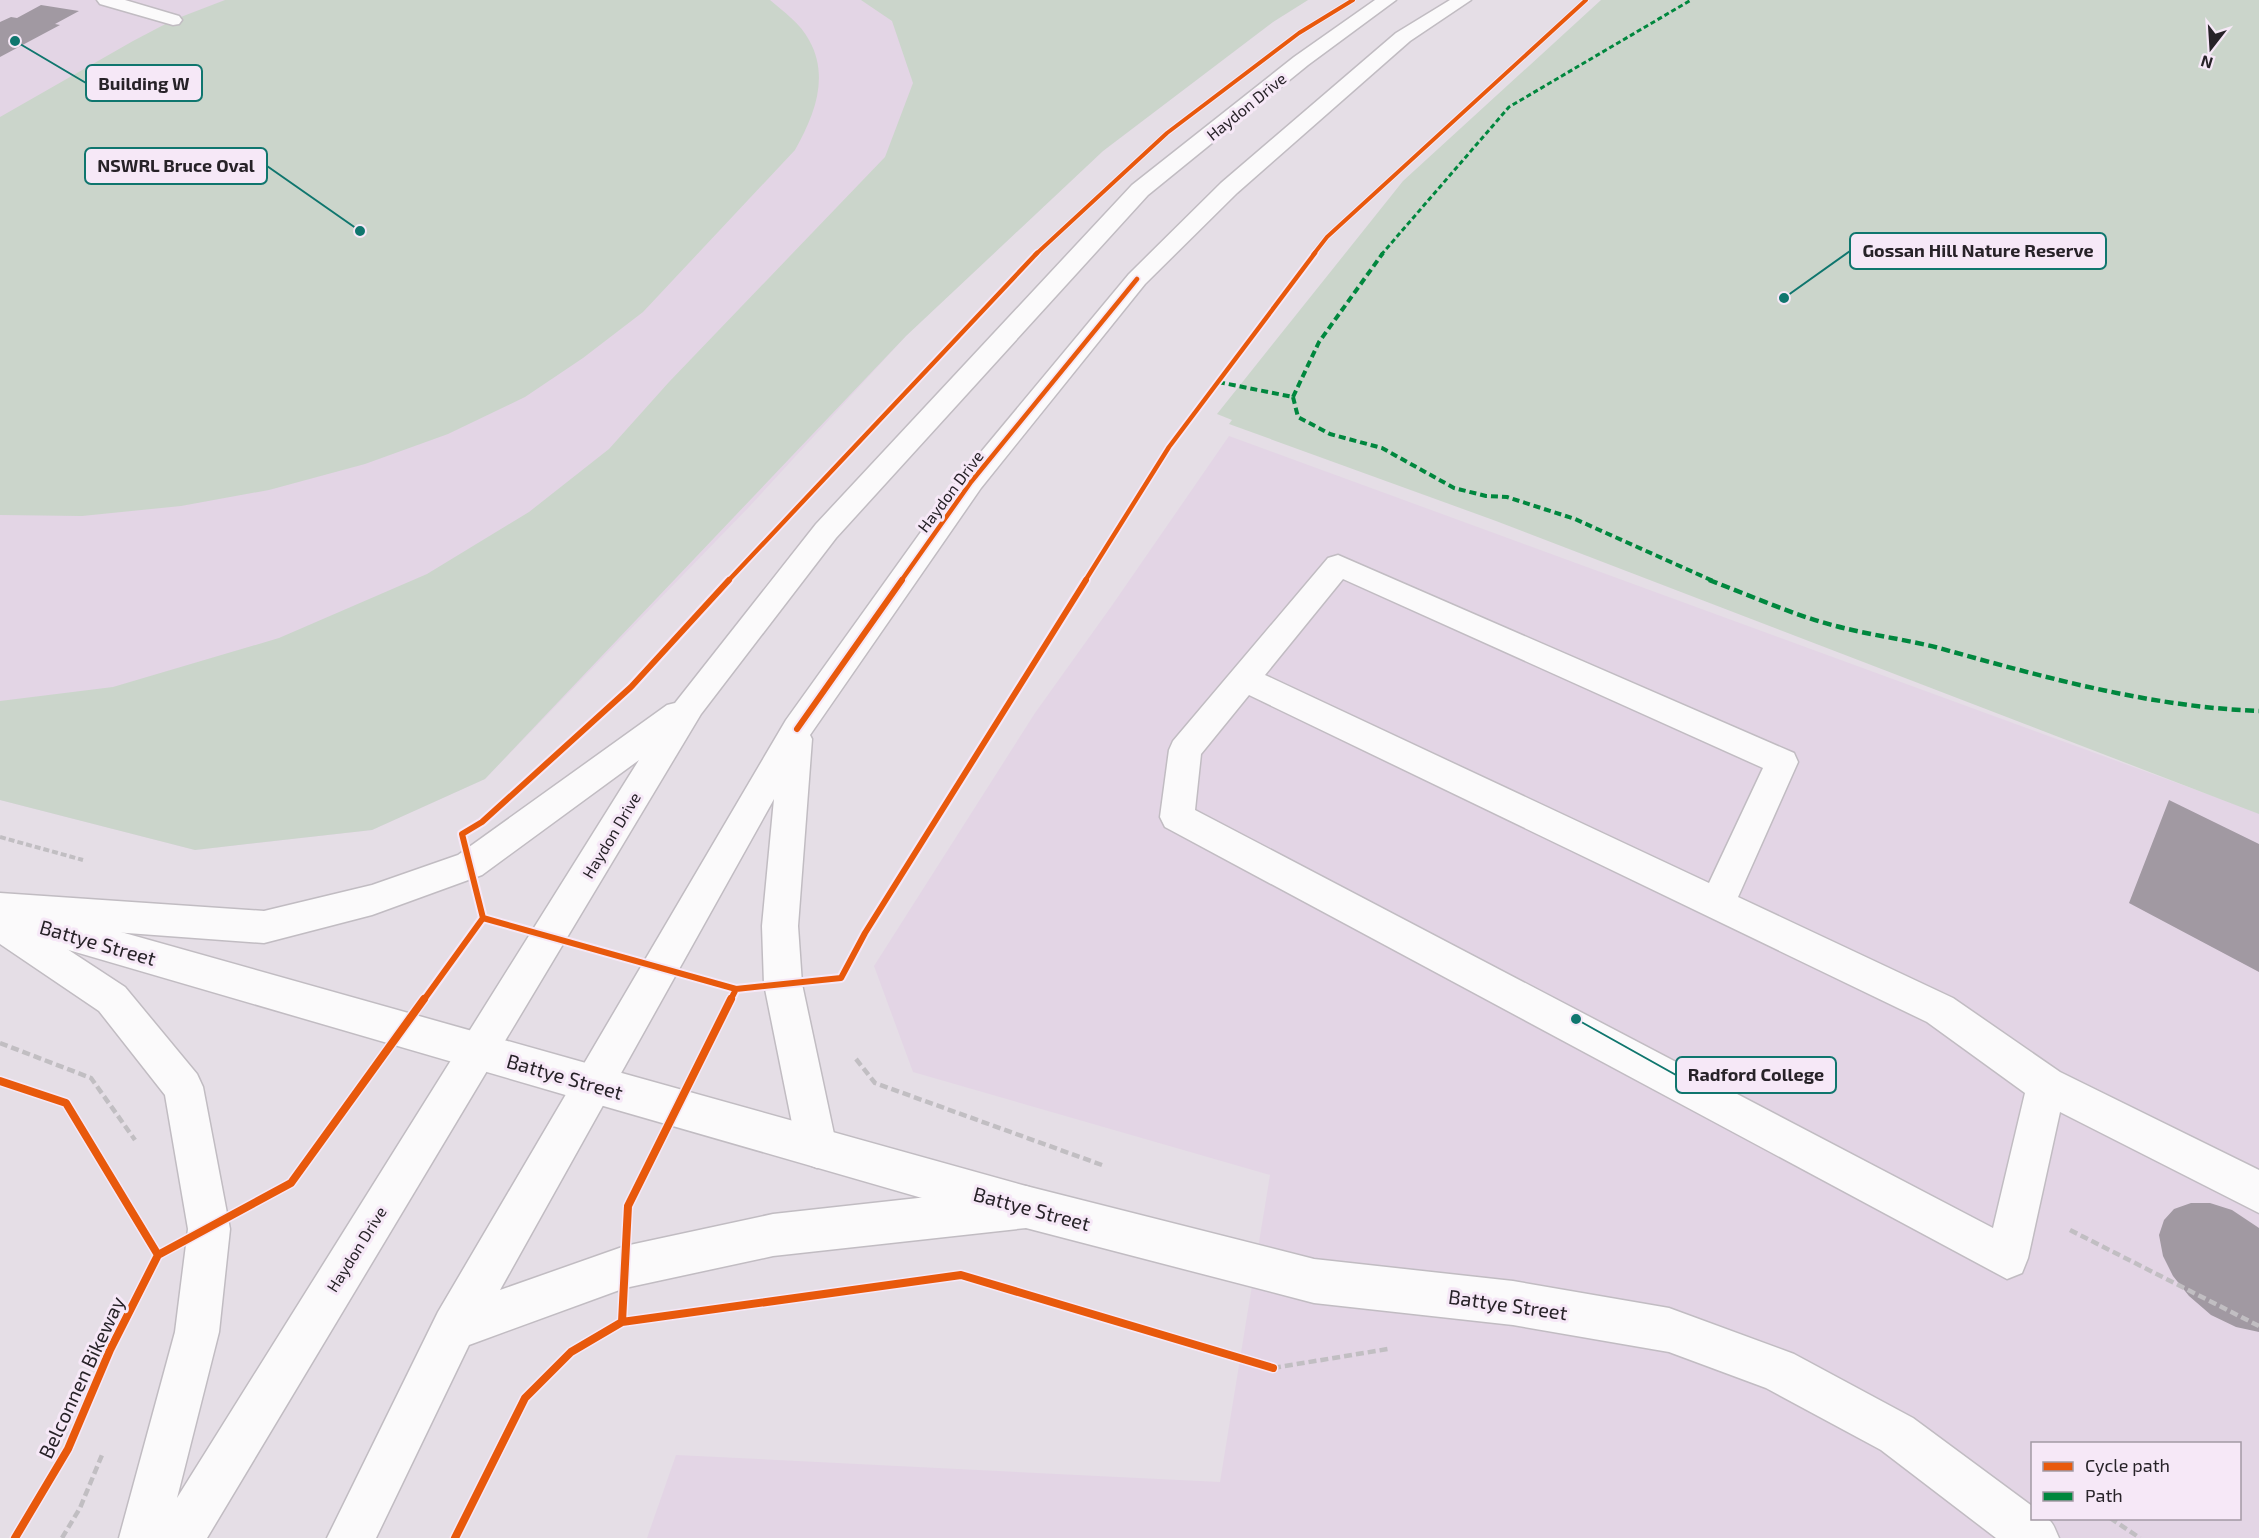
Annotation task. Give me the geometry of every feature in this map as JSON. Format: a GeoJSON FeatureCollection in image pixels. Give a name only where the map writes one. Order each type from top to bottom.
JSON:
{"type":"FeatureCollection","features":[{"type":"Feature","properties":{"kind":"main road"},"geometry":{"type":"LineString","coordinates":[[106,0],[173,20]]}},
{"type":"Feature","properties":{"kind":"main road","name":"Haydon Drive"},"geometry":{"type":"LineString","coordinates":[[180,1538],[690,705],[826,531],[1140,190],[1301,61],[1387,0]]}},
{"type":"Feature","properties":{"kind":"main road","name":"Haydon Drive"},"geometry":{"type":"LineString","coordinates":[[351,1538],[454,1328],[797,729],[971,482],[1137,279],[1229,188],[1403,38],[1462,0]]}},
{"type":"Feature","properties":{"kind":"main road"},"geometry":{"type":"LineString","coordinates":[[1717,904],[1782,762],[1338,565],[1185,750],[1177,817],[2007,1258],[2046,1085]]}},
{"type":"Feature","properties":{"kind":"main road"},"geometry":{"type":"LineString","coordinates":[[1244,679],[1940,1010],[2046,1085],[2259,1192]]}},
{"type":"Feature","properties":{"kind":"main road"},"geometry":{"type":"LineString","coordinates":[[0,908],[264,927],[372,900],[470,865],[690,705]]}},
{"type":"Feature","properties":{"kind":"main road"},"geometry":{"type":"LineString","coordinates":[[797,729],[781,937],[783,984],[817,1148]]}},
{"type":"Feature","properties":{"kind":"main road","name":"Battye Street"},"geometry":{"type":"LineString","coordinates":[[0,914],[1026,1207],[1314,1281],[1513,1303],[1669,1330],[1778,1370],[1897,1434],[2035,1538]]}},
{"type":"Feature","properties":{"kind":"main road"},"geometry":{"type":"LineString","coordinates":[[0,924],[112,999],[183,1087],[209,1229],[197,1332],[143,1538]]}},
{"type":"Feature","properties":{"kind":"main road"},"geometry":{"type":"LineString","coordinates":[[454,1328],[625,1268],[762,1238],[1026,1207]]}},
{"type":"Feature","properties":{"kind":"path"},"geometry":{"type":"LineString","coordinates":[[0,1043],[91,1078],[136,1141]]}},
{"type":"Feature","properties":{"kind":"path"},"geometry":{"type":"LineString","coordinates":[[2019,1205],[2259,1326]]}},
{"type":"Feature","properties":{"kind":"path"},"geometry":{"type":"LineString","coordinates":[[1262,1365],[1273,1368],[1389,1349],[1400,1350]]}},
{"type":"Feature","properties":{"kind":"path"},"geometry":{"type":"LineString","coordinates":[[2113,1520],[2140,1538]]}},
{"type":"Feature","properties":{"kind":"shaded area"},"geometry":{"type":"Polygon","coordinates":[[[0,0],[1308,0],[1273,22],[1103,151],[906,336],[749,507],[485,779],[372,830],[195,850],[0,800],[0,0]]]}},
{"type":"Feature","properties":{"kind":"shaded area"},"geometry":{"type":"Polygon","coordinates":[[[225,0],[770,0],[797,23],[809,40],[818,68],[817,96],[808,124],[795,150],[643,312],[583,358],[525,397],[448,434],[365,464],[269,490],[181,506],[82,516],[0,515],[0,117],[173,20],[225,0]]]}},
{"type":"Feature","properties":{"kind":"shaded area"},"geometry":{"type":"Polygon","coordinates":[[[861,0],[1308,0],[1273,22],[1103,151],[906,336],[485,779],[372,830],[195,850],[0,800],[0,701],[113,687],[279,638],[427,574],[529,512],[609,449],[669,382],[885,157],[913,83],[892,21],[861,0]]]}},
{"type":"Feature","properties":{"kind":"shaded area"},"geometry":{"type":"Polygon","coordinates":[[[1601,0],[2259,0],[2259,814],[1496,521],[1229,424],[1232,420],[1217,414],[1403,181],[1601,0]]]}},
{"type":"Feature","properties":{"kind":"shaded area"},"geometry":{"type":"Polygon","coordinates":[[[1229,436],[2259,813],[2259,1538],[647,1538],[676,1455],[1220,1482],[1270,1175],[913,1072],[874,966],[1035,713],[1229,436]]]}},
{"type":"Feature","properties":{"kind":"building"},"geometry":{"type":"Polygon","coordinates":[[[41,5],[79,11],[55,24],[60,25],[0,57],[0,22],[11,17],[17,18],[41,5]]]}},
{"type":"Feature","properties":{"kind":"building"},"geometry":{"type":"Polygon","coordinates":[[[2169,800],[2259,844],[2259,972],[2129,903],[2169,800]]]}},
{"type":"Feature","properties":{"kind":"building"},"geometry":{"type":"Polygon","coordinates":[[[2191,1203],[2210,1203],[2232,1210],[2259,1228],[2259,1332],[2236,1327],[2211,1315],[2189,1296],[2173,1276],[2163,1256],[2159,1235],[2164,1220],[2174,1209],[2191,1203]]]}},
{"type":"Feature","properties":{"kind":"marked path"},"geometry":{"type":"LineString","coordinates":[[1293,397],[1319,342],[1377,260],[1509,107],[1691,0]]}},
{"type":"Feature","properties":{"kind":"marked path"},"geometry":{"type":"LineString","coordinates":[[1218,382],[1293,397]]}},
{"type":"Feature","properties":{"kind":"marked path"},"geometry":{"type":"LineString","coordinates":[[1293,397],[1298,417],[1330,434],[1382,448],[1454,488],[1486,496],[1507,497],[1575,519],[1701,577],[1831,625],[1938,648],[1979,661],[2122,694],[2234,710],[2259,711]]}},
{"type":"Feature","properties":{"kind":"cycle path"},"geometry":{"type":"LineString","coordinates":[[158,1255],[291,1183],[483,918],[462,834],[482,822],[631,687],[805,497],[1034,256],[1167,133],[1299,33],[1353,0]]}},
{"type":"Feature","properties":{"kind":"cycle path"},"geometry":{"type":"LineString","coordinates":[[483,918],[736,989],[841,978],[865,933],[1169,447],[1327,237],[1586,0]]}},
{"type":"Feature","properties":{"kind":"cycle path"},"geometry":{"type":"LineString","coordinates":[[797,729],[971,482],[1137,279]]}},
{"type":"Feature","properties":{"kind":"cycle path"},"geometry":{"type":"LineString","coordinates":[[622,1322],[628,1206],[736,989]]}},
{"type":"Feature","properties":{"kind":"cycle path"},"geometry":{"type":"LineString","coordinates":[[0,1081],[66,1103],[158,1255]]}},
{"type":"Feature","properties":{"kind":"cycle path","name":"Belconnen Bikeway"},"geometry":{"type":"LineString","coordinates":[[15,1538],[68,1449],[110,1350],[158,1255]]}},
{"type":"Feature","properties":{"kind":"cycle path"},"geometry":{"type":"LineString","coordinates":[[455,1538],[525,1398],[571,1352],[622,1322],[961,1275],[1273,1368]]}},
{"type":"Feature","properties":{"kind":"place","name":"Building W"},"geometry":{"type":"Point","coordinates":[15,41]}},
{"type":"Feature","properties":{"kind":"place","name":"NSWRL Bruce Oval"},"geometry":{"type":"Point","coordinates":[360,231]}},
{"type":"Feature","properties":{"kind":"place","name":"Gossan Hill Nature Reserve"},"geometry":{"type":"Point","coordinates":[1784,298]}},
{"type":"Feature","properties":{"kind":"place","name":"Radford College"},"geometry":{"type":"Point","coordinates":[1576,1019]}}]}
